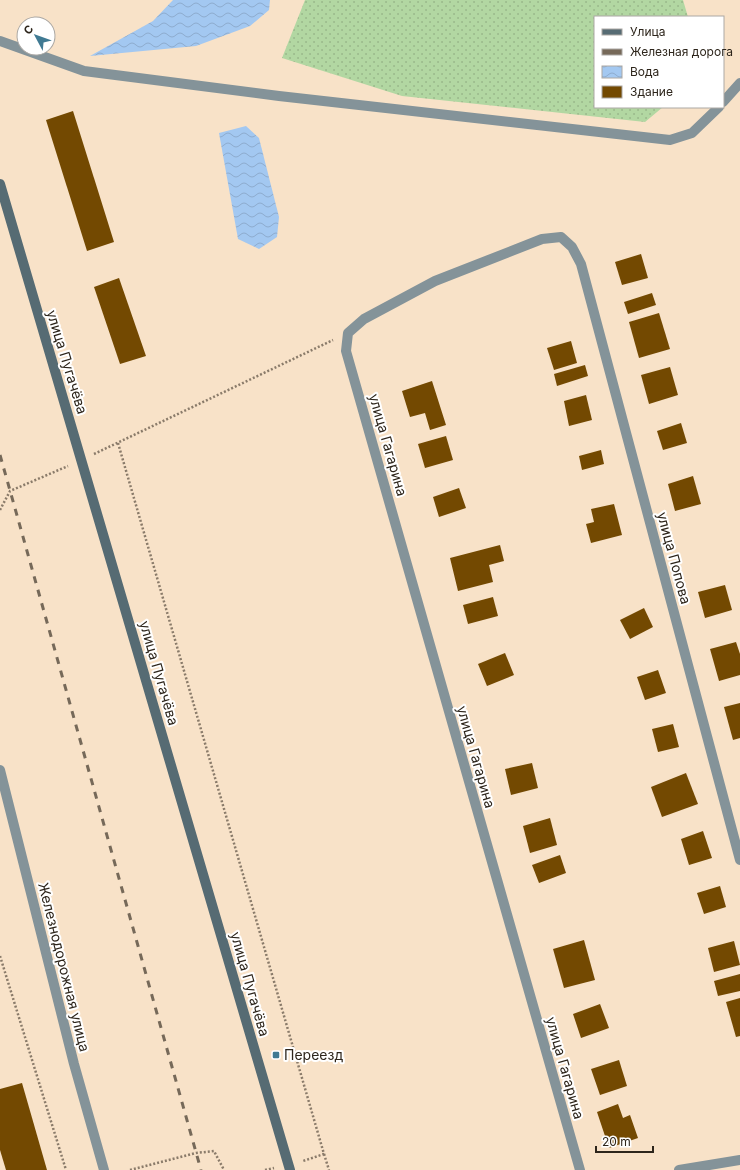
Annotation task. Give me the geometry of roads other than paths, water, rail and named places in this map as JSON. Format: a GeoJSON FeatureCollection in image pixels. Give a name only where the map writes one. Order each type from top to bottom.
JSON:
{"type":"FeatureCollection","features":[{"type":"Feature","properties":{"kind":"street"},"geometry":{"type":"LineString","coordinates":[[0,41],[84,71],[279,96],[670,140],[692,133],[718,108]]}},
{"type":"Feature","properties":{"kind":"street"},"geometry":{"type":"LineString","coordinates":[[724,101],[740,83]]}},
{"type":"Feature","properties":{"kind":"street","name":"улица Пугачёва"},"geometry":{"type":"LineString","coordinates":[[0,184],[289,1167]]}},
{"type":"Feature","properties":{"kind":"street","name":"улица Попова"},"geometry":{"type":"LineString","coordinates":[[346,351],[348,333],[364,319],[435,281],[542,239],[561,237],[572,247],[581,264],[740,860]]}},
{"type":"Feature","properties":{"kind":"street","name":"улица Гагарина"},"geometry":{"type":"LineString","coordinates":[[346,351],[580,1170]]}},
{"type":"Feature","properties":{"kind":"street","name":"Железнодорожная улица"},"geometry":{"type":"LineString","coordinates":[[0,770],[74,1064],[104,1170]]}},
{"type":"Feature","properties":{"kind":"street"},"geometry":{"type":"LineString","coordinates":[[679,1170],[740,1160]]}},
{"type":"Feature","properties":{"kind":"water"},"geometry":{"type":"Polygon","coordinates":[[[173,0],[270,0],[269,10],[250,26],[196,46],[90,56],[153,21],[173,0]]]}},
{"type":"Feature","properties":{"kind":"water"},"geometry":{"type":"Polygon","coordinates":[[[246,126],[259,138],[279,217],[277,237],[259,249],[238,239],[219,133],[246,126]]]}},
{"type":"Feature","properties":{"kind":"railway"},"geometry":{"type":"LineString","coordinates":[[0,455],[201,1170]]}},
{"type":"Feature","properties":{"kind":"place","name":"Переезд"},"geometry":{"type":"Point","coordinates":[276,1055]}}]}
